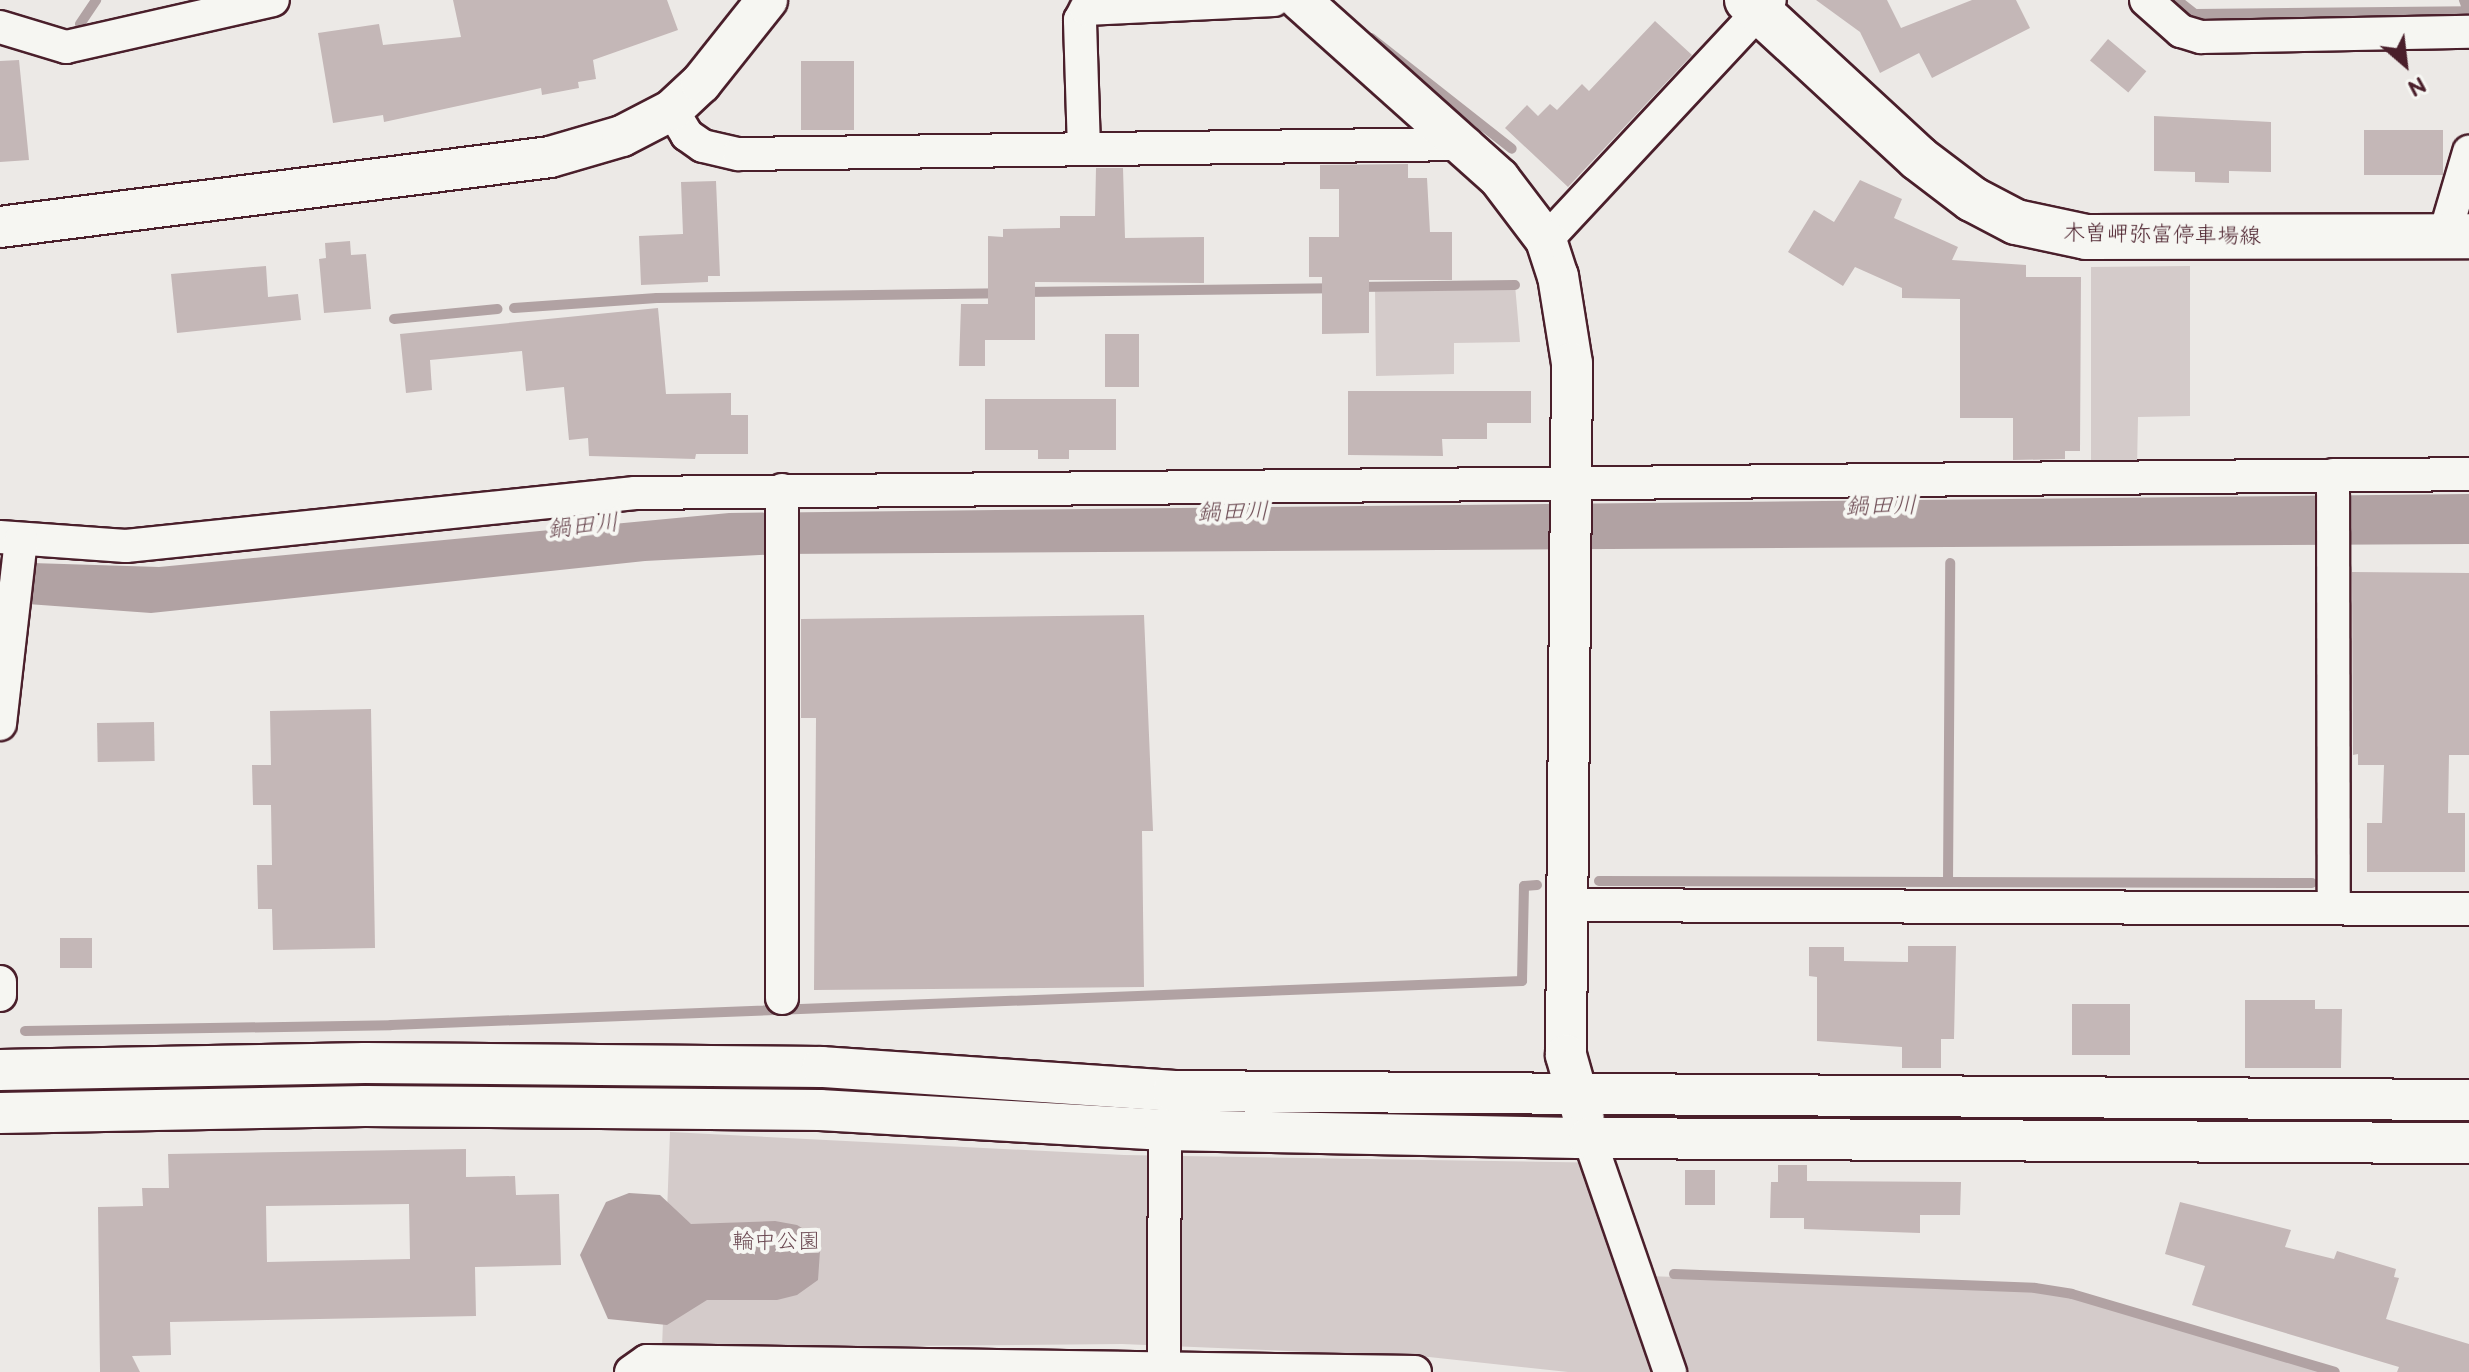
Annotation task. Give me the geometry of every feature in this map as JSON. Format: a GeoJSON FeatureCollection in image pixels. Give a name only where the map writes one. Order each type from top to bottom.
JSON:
{"type":"FeatureCollection","features":[{"type":"Feature","properties":{"kind":"main road","name":"木曽岬弥富停車場線"},"geometry":{"type":"LineString","coordinates":[[1758,4],[1918,158],[1972,199],[2016,222],[2086,237],[2461,237]]}},
{"type":"Feature","properties":{"kind":"street"},"geometry":{"type":"LineString","coordinates":[[0,27],[66,47],[273,0]]}},
{"type":"Feature","properties":{"kind":"street"},"geometry":{"type":"LineString","coordinates":[[0,227],[550,157],[622,136],[672,110],[738,42],[767,0]]}},
{"type":"Feature","properties":{"kind":"street"},"geometry":{"type":"LineString","coordinates":[[1084,149],[1080,20],[1086,9],[1274,0]]}},
{"type":"Feature","properties":{"kind":"street"},"geometry":{"type":"LineString","coordinates":[[1300,0],[1467,144],[1546,240],[1567,317],[1572,482],[1571,905],[1566,1055],[1589,1138],[1670,1372]]}},
{"type":"Feature","properties":{"kind":"street"},"geometry":{"type":"LineString","coordinates":[[2146,0],[2181,31],[2201,37],[2467,38]]}},
{"type":"Feature","properties":{"kind":"street"},"geometry":{"type":"LineString","coordinates":[[1546,240],[1758,4]]}},
{"type":"Feature","properties":{"kind":"street"},"geometry":{"type":"LineString","coordinates":[[672,110],[687,135],[703,146],[739,154],[1467,144]]}},
{"type":"Feature","properties":{"kind":"street"},"geometry":{"type":"LineString","coordinates":[[2461,237],[2469,152]]}},
{"type":"Feature","properties":{"kind":"street"},"geometry":{"type":"LineString","coordinates":[[0,724],[13,611],[13,544],[126,546],[635,493],[781,499],[1572,482],[2334,482],[2460,474]]}},
{"type":"Feature","properties":{"kind":"street"},"geometry":{"type":"LineString","coordinates":[[2334,482],[2334,908]]}},
{"type":"Feature","properties":{"kind":"street"},"geometry":{"type":"LineString","coordinates":[[781,499],[782,998]]}},
{"type":"Feature","properties":{"kind":"street"},"geometry":{"type":"LineString","coordinates":[[1571,905],[2469,909]]}},
{"type":"Feature","properties":{"kind":"street"},"geometry":{"type":"LineString","coordinates":[[0,982],[0,995]]}},
{"type":"Feature","properties":{"kind":"street"},"geometry":{"type":"LineString","coordinates":[[0,1070],[365,1063],[822,1067],[1173,1091],[2469,1100]]}},
{"type":"Feature","properties":{"kind":"street"},"geometry":{"type":"LineString","coordinates":[[0,1113],[365,1106],[820,1110],[1165,1130],[1589,1138],[2469,1143]]}},
{"type":"Feature","properties":{"kind":"street"},"geometry":{"type":"LineString","coordinates":[[1164,1366],[1165,1130]]}},
{"type":"Feature","properties":{"kind":"street"},"geometry":{"type":"LineString","coordinates":[[631,1372],[647,1361],[990,1370],[1164,1366],[1415,1372]]}},
{"type":"Feature","properties":{"kind":"green space"},"geometry":{"type":"Polygon","coordinates":[[[2190,266],[2190,416],[2138,417],[2137,467],[2091,467],[2091,267],[2190,266]]]}},
{"type":"Feature","properties":{"kind":"green space"},"geometry":{"type":"Polygon","coordinates":[[[1515,285],[1520,342],[1454,343],[1454,374],[1376,376],[1375,287],[1515,285]]]}},
{"type":"Feature","properties":{"kind":"green space","name":"輪中公園"},"geometry":{"type":"Polygon","coordinates":[[[670,1132],[1124,1155],[1614,1163],[1645,1276],[2035,1288],[2072,1294],[2335,1372],[1568,1372],[1429,1357],[1122,1344],[662,1348],[670,1132]]]}},
{"type":"Feature","properties":{"kind":"water","name":"鍋田川"},"geometry":{"type":"Polygon","coordinates":[[[2469,494],[2469,544],[780,554],[645,561],[151,613],[0,602],[0,562],[159,567],[729,513],[2469,494]]]}},
{"type":"Feature","properties":{"kind":"water"},"geometry":{"type":"Polygon","coordinates":[[[629,1193],[660,1195],[691,1224],[775,1221],[797,1225],[812,1234],[820,1251],[818,1280],[797,1295],[777,1300],[707,1300],[667,1325],[608,1319],[580,1255],[606,1202],[629,1193]]]}},
{"type":"Feature","properties":{"kind":"building"},"geometry":{"type":"Polygon","coordinates":[[[453,0],[667,0],[678,30],[593,60],[596,79],[578,82],[579,88],[542,95],[541,88],[384,122],[383,115],[333,123],[318,33],[379,24],[383,45],[461,37],[453,0]]]}},
{"type":"Feature","properties":{"kind":"building"},"geometry":{"type":"Polygon","coordinates":[[[1816,0],[1887,0],[1901,28],[1972,0],[2016,0],[2030,28],[1932,78],[1919,53],[1880,73],[1860,32],[1816,0]]]}},
{"type":"Feature","properties":{"kind":"building"},"geometry":{"type":"Polygon","coordinates":[[[1655,21],[1692,55],[1568,187],[1505,128],[1527,105],[1538,116],[1550,104],[1557,110],[1582,84],[1589,91],[1655,21]]]}},
{"type":"Feature","properties":{"kind":"building"},"geometry":{"type":"Polygon","coordinates":[[[2108,39],[2146,71],[2128,93],[2090,60],[2108,39]]]}},
{"type":"Feature","properties":{"kind":"building"},"geometry":{"type":"Polygon","coordinates":[[[19,60],[29,160],[0,162],[0,61],[19,60]]]}},
{"type":"Feature","properties":{"kind":"building"},"geometry":{"type":"Polygon","coordinates":[[[801,61],[854,61],[854,130],[801,130],[801,61]]]}},
{"type":"Feature","properties":{"kind":"building"},"geometry":{"type":"Polygon","coordinates":[[[2154,116],[2271,122],[2271,172],[2229,171],[2229,183],[2195,182],[2195,172],[2154,171],[2154,116]]]}},
{"type":"Feature","properties":{"kind":"building"},"geometry":{"type":"Polygon","coordinates":[[[2364,130],[2443,130],[2443,175],[2364,175],[2364,130]]]}},
{"type":"Feature","properties":{"kind":"building"},"geometry":{"type":"Polygon","coordinates":[[[1408,164],[1408,178],[1427,178],[1430,232],[1452,232],[1452,280],[1369,280],[1369,333],[1322,334],[1322,277],[1309,277],[1309,237],[1339,237],[1339,189],[1320,189],[1320,165],[1408,164]]]}},
{"type":"Feature","properties":{"kind":"building"},"geometry":{"type":"Polygon","coordinates":[[[1096,168],[1123,168],[1125,238],[1204,237],[1204,283],[1035,282],[1035,340],[985,340],[985,366],[959,366],[961,304],[988,304],[988,236],[1003,237],[1003,229],[1060,228],[1060,216],[1095,216],[1096,168]]]}},
{"type":"Feature","properties":{"kind":"building"},"geometry":{"type":"Polygon","coordinates":[[[1860,180],[1902,199],[1894,218],[1958,247],[1952,260],[2026,265],[2026,277],[2081,277],[2080,451],[2065,451],[2065,459],[2013,460],[2013,418],[1960,418],[1960,299],[1902,298],[1902,288],[1855,267],[1843,286],[1788,252],[1814,210],[1834,222],[1860,180]]]}},
{"type":"Feature","properties":{"kind":"building"},"geometry":{"type":"Polygon","coordinates":[[[716,181],[720,276],[708,276],[708,282],[641,285],[639,236],[683,234],[681,182],[716,181]]]}},
{"type":"Feature","properties":{"kind":"building"},"geometry":{"type":"Polygon","coordinates":[[[350,241],[351,255],[366,254],[371,309],[324,313],[319,259],[326,258],[325,243],[350,241]]]}},
{"type":"Feature","properties":{"kind":"building"},"geometry":{"type":"Polygon","coordinates":[[[266,266],[268,297],[298,294],[301,320],[177,333],[171,274],[266,266]]]}},
{"type":"Feature","properties":{"kind":"building"},"geometry":{"type":"Polygon","coordinates":[[[658,308],[666,394],[731,393],[731,415],[748,415],[748,454],[696,454],[695,459],[589,456],[588,438],[569,440],[564,387],[526,391],[522,351],[430,360],[432,390],[406,393],[400,334],[658,308]]]}},
{"type":"Feature","properties":{"kind":"building"},"geometry":{"type":"Polygon","coordinates":[[[1105,334],[1139,334],[1139,387],[1105,387],[1105,334]]]}},
{"type":"Feature","properties":{"kind":"building"},"geometry":{"type":"Polygon","coordinates":[[[1348,391],[1531,391],[1531,423],[1487,423],[1487,439],[1442,439],[1443,456],[1348,455],[1348,391]]]}},
{"type":"Feature","properties":{"kind":"building"},"geometry":{"type":"Polygon","coordinates":[[[985,399],[1116,399],[1116,450],[1069,450],[1069,459],[1038,459],[1038,450],[985,450],[985,399]]]}},
{"type":"Feature","properties":{"kind":"building"},"geometry":{"type":"Polygon","coordinates":[[[2352,572],[2469,573],[2469,755],[2449,755],[2448,813],[2465,813],[2465,872],[2367,872],[2367,823],[2382,823],[2384,765],[2358,765],[2358,754],[2353,755],[2352,572]]]}},
{"type":"Feature","properties":{"kind":"building"},"geometry":{"type":"Polygon","coordinates":[[[1144,615],[1153,831],[1142,831],[1144,987],[814,990],[816,718],[801,718],[801,619],[1144,615]]]}},
{"type":"Feature","properties":{"kind":"building"},"geometry":{"type":"Polygon","coordinates":[[[371,709],[375,948],[273,950],[272,909],[258,909],[257,865],[272,865],[271,805],[253,805],[252,765],[271,765],[270,711],[371,709]]]}},
{"type":"Feature","properties":{"kind":"building"},"geometry":{"type":"Polygon","coordinates":[[[154,722],[155,761],[98,762],[97,723],[154,722]]]}},
{"type":"Feature","properties":{"kind":"building"},"geometry":{"type":"Polygon","coordinates":[[[60,938],[92,938],[92,968],[60,968],[60,938]]]}},
{"type":"Feature","properties":{"kind":"building"},"geometry":{"type":"Polygon","coordinates":[[[1908,946],[1956,946],[1954,1039],[1941,1039],[1941,1068],[1902,1068],[1902,1047],[1817,1041],[1817,977],[1809,976],[1809,947],[1844,947],[1844,961],[1908,962],[1908,946]]]}},
{"type":"Feature","properties":{"kind":"building"},"geometry":{"type":"Polygon","coordinates":[[[2245,1000],[2315,1000],[2315,1009],[2342,1009],[2341,1068],[2245,1068],[2245,1000]]]}},
{"type":"Feature","properties":{"kind":"building"},"geometry":{"type":"Polygon","coordinates":[[[2072,1004],[2130,1004],[2130,1055],[2072,1055],[2072,1004]]]}},
{"type":"Feature","properties":{"kind":"building"},"geometry":{"type":"Polygon","coordinates":[[[466,1149],[466,1177],[515,1176],[516,1195],[559,1194],[561,1265],[475,1267],[476,1316],[170,1322],[171,1355],[132,1356],[140,1372],[100,1372],[98,1207],[143,1206],[142,1188],[169,1188],[168,1154],[466,1149]],[[409,1204],[266,1206],[267,1262],[410,1259],[409,1204]]]}},
{"type":"Feature","properties":{"kind":"building"},"geometry":{"type":"Polygon","coordinates":[[[1778,1165],[1807,1165],[1807,1181],[1961,1182],[1960,1215],[1920,1215],[1920,1233],[1804,1229],[1804,1218],[1770,1218],[1771,1182],[1778,1182],[1778,1165]]]}},
{"type":"Feature","properties":{"kind":"building"},"geometry":{"type":"Polygon","coordinates":[[[1685,1170],[1715,1170],[1715,1205],[1685,1205],[1685,1170]]]}},
{"type":"Feature","properties":{"kind":"building"},"geometry":{"type":"Polygon","coordinates":[[[2180,1202],[2291,1230],[2285,1247],[2334,1259],[2337,1251],[2396,1269],[2394,1277],[2399,1278],[2386,1319],[2469,1344],[2469,1372],[2397,1372],[2399,1367],[2192,1305],[2205,1266],[2165,1254],[2180,1202]]]}},
{"type":"Feature","properties":{"kind":"waterway"},"geometry":{"type":"LineString","coordinates":[[80,24],[96,0]]}},
{"type":"Feature","properties":{"kind":"waterway"},"geometry":{"type":"LineString","coordinates":[[2177,0],[2195,14],[2468,11],[2464,0]]}},
{"type":"Feature","properties":{"kind":"waterway"},"geometry":{"type":"LineString","coordinates":[[1371,38],[1512,149]]}},
{"type":"Feature","properties":{"kind":"waterway"},"geometry":{"type":"LineString","coordinates":[[1357,287],[1515,285]]}},
{"type":"Feature","properties":{"kind":"waterway"},"geometry":{"type":"LineString","coordinates":[[1025,292],[1333,288]]}},
{"type":"Feature","properties":{"kind":"waterway"},"geometry":{"type":"LineString","coordinates":[[514,308],[657,298],[1001,293]]}},
{"type":"Feature","properties":{"kind":"waterway"},"geometry":{"type":"LineString","coordinates":[[394,319],[498,309]]}},
{"type":"Feature","properties":{"kind":"waterway"},"geometry":{"type":"LineString","coordinates":[[1948,882],[1950,563]]}},
{"type":"Feature","properties":{"kind":"waterway"},"geometry":{"type":"LineString","coordinates":[[1599,881],[2312,883]]}},
{"type":"Feature","properties":{"kind":"waterway"},"geometry":{"type":"LineString","coordinates":[[25,1031],[391,1025],[1522,981],[1524,886],[1537,885]]}},
{"type":"Feature","properties":{"kind":"waterway"},"geometry":{"type":"LineString","coordinates":[[1674,1274],[2035,1288],[2072,1294],[2335,1372]]}}]}
